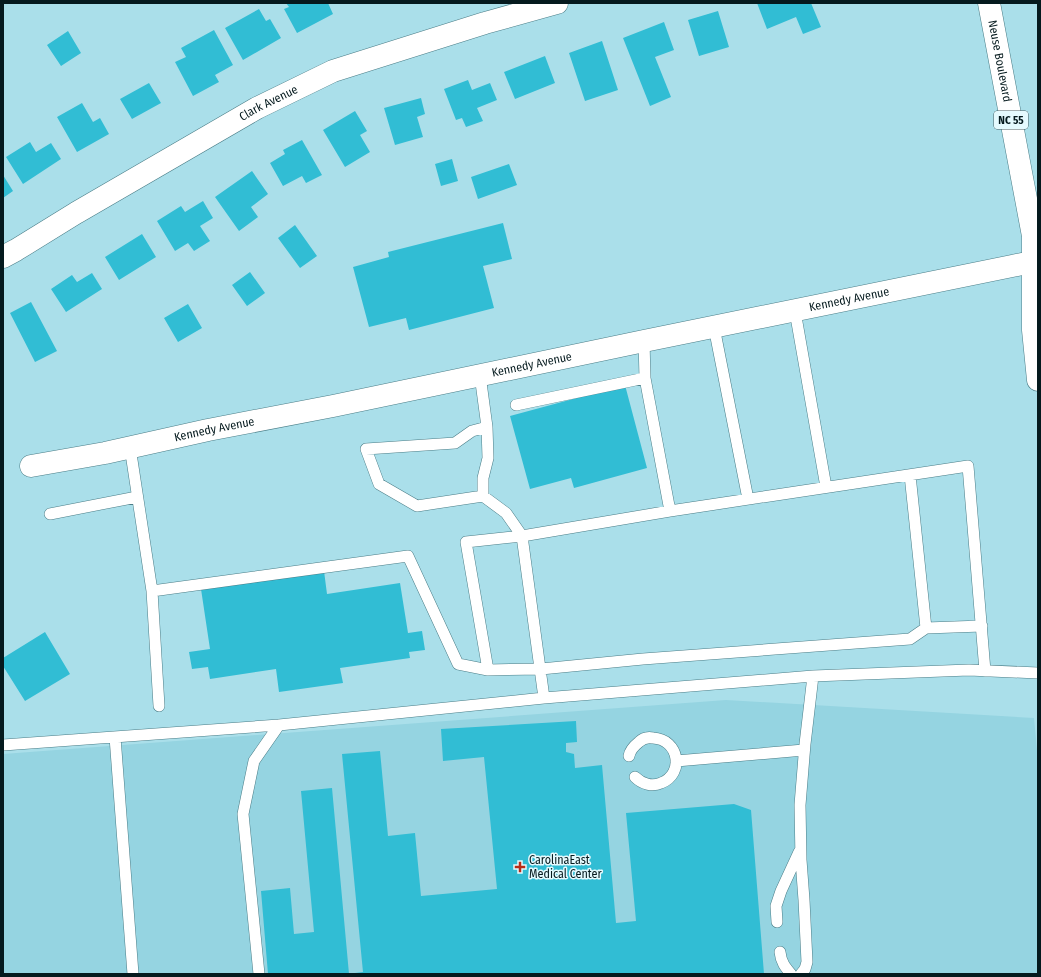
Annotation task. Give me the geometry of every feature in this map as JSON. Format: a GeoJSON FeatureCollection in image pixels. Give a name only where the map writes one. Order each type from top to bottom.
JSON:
{"type":"FeatureCollection","features":[{"type":"Feature","properties":{"kind":"street","name":"Clark Avenue"},"geometry":{"type":"LineString","coordinates":[[3,257],[257,108],[333,71],[485,23],[557,3]]}},
{"type":"Feature","properties":{"kind":"street","name":"Neuse Boulevard"},"geometry":{"type":"LineString","coordinates":[[989,3],[1033,236],[1032,262],[1038,380]]}},
{"type":"Feature","properties":{"kind":"street","name":"NC 55"},"geometry":{"type":"LineString","coordinates":[[1033,236],[1038,183]]}},
{"type":"Feature","properties":{"kind":"street","name":"Kennedy Avenue"},"geometry":{"type":"LineString","coordinates":[[31,466],[333,406],[1032,262]]}},
{"type":"Feature","properties":{"kind":"lane"},"geometry":{"type":"LineString","coordinates":[[795,311],[826,487]]}},
{"type":"Feature","properties":{"kind":"lane"},"geometry":{"type":"LineString","coordinates":[[714,327],[748,499]]}},
{"type":"Feature","properties":{"kind":"lane"},"geometry":{"type":"LineString","coordinates":[[644,341],[645,378],[670,511]]}},
{"type":"Feature","properties":{"kind":"lane"},"geometry":{"type":"LineString","coordinates":[[480,375],[487,427],[488,458],[483,478],[483,496]]}},
{"type":"Feature","properties":{"kind":"lane"},"geometry":{"type":"LineString","coordinates":[[516,405],[645,378]]}},
{"type":"Feature","properties":{"kind":"lane"},"geometry":{"type":"LineString","coordinates":[[487,427],[472,431],[454,443],[366,450],[379,484],[417,506],[483,496],[506,513],[522,536],[544,698]]}},
{"type":"Feature","properties":{"kind":"lane"},"geometry":{"type":"LineString","coordinates":[[130,447],[152,591],[159,706]]}},
{"type":"Feature","properties":{"kind":"lane"},"geometry":{"type":"LineString","coordinates":[[488,670],[466,542],[522,536],[670,511],[968,466],[985,671]]}},
{"type":"Feature","properties":{"kind":"lane"},"geometry":{"type":"LineString","coordinates":[[910,475],[926,628]]}},
{"type":"Feature","properties":{"kind":"lane"},"geometry":{"type":"LineString","coordinates":[[50,514],[137,497]]}},
{"type":"Feature","properties":{"kind":"lane"},"geometry":{"type":"LineString","coordinates":[[152,591],[408,556],[458,664],[488,670],[541,669],[643,659],[910,639],[926,628],[982,626]]}},
{"type":"Feature","properties":{"kind":"lane"},"geometry":{"type":"LineString","coordinates":[[3,745],[279,725],[544,698],[813,676],[969,670],[1038,673]]}},
{"type":"Feature","properties":{"kind":"lane"},"geometry":{"type":"LineString","coordinates":[[802,974],[807,962],[800,850],[800,805],[804,750],[813,676]]}},
{"type":"Feature","properties":{"kind":"lane"},"geometry":{"type":"LineString","coordinates":[[259,974],[243,814],[254,761],[279,725]]}},
{"type":"Feature","properties":{"kind":"lane"},"geometry":{"type":"LineString","coordinates":[[115,737],[133,974]]}},
{"type":"Feature","properties":{"kind":"lane"},"geometry":{"type":"LineString","coordinates":[[629,756],[635,745],[641,740],[649,737],[665,740],[675,753],[675,769],[666,781],[651,785],[644,784],[635,777]]}},
{"type":"Feature","properties":{"kind":"lane"},"geometry":{"type":"LineString","coordinates":[[676,761],[804,750]]}},
{"type":"Feature","properties":{"kind":"lane"},"geometry":{"type":"LineString","coordinates":[[777,922],[776,906],[781,891],[800,850]]}},
{"type":"Feature","properties":{"kind":"lane"},"geometry":{"type":"LineString","coordinates":[[780,952],[780,958],[784,966],[791,974]]}},
{"type":"Feature","properties":{"kind":"shaded area","name":"CarolinaEast Medical Center"},"geometry":{"type":"Polygon","coordinates":[[[726,700],[1034,718],[1038,761],[1038,974],[3,974],[3,754],[726,700]]]}},
{"type":"Feature","properties":{"kind":"building"},"geometry":{"type":"Polygon","coordinates":[[[286,3],[328,3],[333,14],[297,33],[284,9],[289,7],[286,3]]]}},
{"type":"Feature","properties":{"kind":"building"},"geometry":{"type":"Polygon","coordinates":[[[757,3],[811,3],[821,27],[803,34],[796,17],[767,29],[757,3]]]}},
{"type":"Feature","properties":{"kind":"building"},"geometry":{"type":"Polygon","coordinates":[[[259,9],[266,21],[270,19],[281,38],[243,60],[225,28],[259,9]]]}},
{"type":"Feature","properties":{"kind":"building"},"geometry":{"type":"Polygon","coordinates":[[[718,11],[729,47],[699,56],[688,20],[718,11]]]}},
{"type":"Feature","properties":{"kind":"building"},"geometry":{"type":"Polygon","coordinates":[[[664,22],[674,50],[655,57],[671,97],[650,106],[623,38],[664,22]]]}},
{"type":"Feature","properties":{"kind":"building"},"geometry":{"type":"Polygon","coordinates":[[[214,30],[233,65],[215,75],[219,82],[193,96],[175,62],[186,57],[181,48],[214,30]]]}},
{"type":"Feature","properties":{"kind":"building"},"geometry":{"type":"Polygon","coordinates":[[[68,31],[81,53],[61,66],[47,45],[68,31]]]}},
{"type":"Feature","properties":{"kind":"building"},"geometry":{"type":"Polygon","coordinates":[[[602,41],[618,90],[585,101],[569,53],[602,41]]]}},
{"type":"Feature","properties":{"kind":"building"},"geometry":{"type":"Polygon","coordinates":[[[545,56],[555,83],[515,99],[504,72],[545,56]]]}},
{"type":"Feature","properties":{"kind":"building"},"geometry":{"type":"Polygon","coordinates":[[[468,80],[472,90],[490,83],[497,100],[477,108],[483,121],[466,127],[462,118],[456,120],[444,89],[468,80]]]}},
{"type":"Feature","properties":{"kind":"building"},"geometry":{"type":"Polygon","coordinates":[[[149,83],[161,103],[132,119],[120,99],[149,83]]]}},
{"type":"Feature","properties":{"kind":"building"},"geometry":{"type":"Polygon","coordinates":[[[421,98],[425,114],[417,117],[423,137],[395,145],[384,108],[421,98]]]}},
{"type":"Feature","properties":{"kind":"building"},"geometry":{"type":"Polygon","coordinates":[[[82,103],[93,122],[100,118],[109,134],[77,152],[57,117],[82,103]]]}},
{"type":"Feature","properties":{"kind":"building"},"geometry":{"type":"Polygon","coordinates":[[[355,111],[367,131],[360,135],[370,152],[345,167],[323,130],[355,111]]]}},
{"type":"Feature","properties":{"kind":"building"},"geometry":{"type":"Polygon","coordinates":[[[302,140],[322,175],[306,183],[302,176],[283,186],[270,163],[285,154],[283,150],[302,140]]]}},
{"type":"Feature","properties":{"kind":"building"},"geometry":{"type":"Polygon","coordinates":[[[30,142],[36,152],[51,143],[61,159],[23,184],[6,157],[30,142]]]}},
{"type":"Feature","properties":{"kind":"building"},"geometry":{"type":"Polygon","coordinates":[[[452,159],[458,181],[441,186],[435,164],[452,159]]]}},
{"type":"Feature","properties":{"kind":"building"},"geometry":{"type":"Polygon","coordinates":[[[509,164],[517,185],[478,199],[471,177],[509,164]]]}},
{"type":"Feature","properties":{"kind":"building"},"geometry":{"type":"Polygon","coordinates":[[[252,171],[268,194],[251,207],[258,217],[239,231],[215,197],[252,171]]]}},
{"type":"Feature","properties":{"kind":"building"},"geometry":{"type":"Polygon","coordinates":[[[3,175],[13,191],[3,198],[3,175]]]}},
{"type":"Feature","properties":{"kind":"building"},"geometry":{"type":"Polygon","coordinates":[[[203,201],[213,218],[200,226],[210,241],[194,251],[188,243],[175,251],[157,221],[181,206],[185,212],[203,201]]]}},
{"type":"Feature","properties":{"kind":"building"},"geometry":{"type":"Polygon","coordinates":[[[503,223],[512,259],[483,266],[494,308],[409,330],[406,318],[369,327],[353,267],[389,257],[388,252],[503,223]]]}},
{"type":"Feature","properties":{"kind":"building"},"geometry":{"type":"Polygon","coordinates":[[[295,225],[317,256],[300,268],[278,238],[295,225]]]}},
{"type":"Feature","properties":{"kind":"building"},"geometry":{"type":"Polygon","coordinates":[[[142,234],[156,257],[119,280],[105,257],[142,234]]]}},
{"type":"Feature","properties":{"kind":"building"},"geometry":{"type":"Polygon","coordinates":[[[250,272],[265,293],[247,306],[232,285],[250,272]]]}},
{"type":"Feature","properties":{"kind":"building"},"geometry":{"type":"Polygon","coordinates":[[[92,273],[102,289],[66,312],[51,289],[72,275],[77,282],[92,273]]]}},
{"type":"Feature","properties":{"kind":"building"},"geometry":{"type":"Polygon","coordinates":[[[31,302],[57,351],[35,362],[10,313],[31,302]]]}},
{"type":"Feature","properties":{"kind":"building"},"geometry":{"type":"Polygon","coordinates":[[[188,304],[202,328],[178,342],[164,318],[188,304]]]}},
{"type":"Feature","properties":{"kind":"building"},"geometry":{"type":"Polygon","coordinates":[[[625,385],[647,468],[574,488],[571,478],[530,489],[510,416],[625,385]]]}},
{"type":"Feature","properties":{"kind":"building"},"geometry":{"type":"Polygon","coordinates":[[[324,571],[327,594],[400,583],[408,633],[422,631],[425,650],[409,652],[410,658],[340,668],[343,683],[279,692],[276,669],[210,679],[208,667],[192,669],[189,652],[210,649],[201,589],[324,571]]]}},
{"type":"Feature","properties":{"kind":"building"},"geometry":{"type":"Polygon","coordinates":[[[45,632],[70,674],[25,701],[3,666],[3,658],[45,632]]]}},
{"type":"Feature","properties":{"kind":"building"},"geometry":{"type":"Polygon","coordinates":[[[576,721],[577,742],[566,743],[566,752],[574,754],[575,768],[602,765],[616,923],[636,921],[626,813],[734,804],[751,810],[764,974],[355,974],[363,972],[342,754],[380,751],[388,836],[415,833],[421,896],[497,889],[484,757],[443,761],[441,729],[576,721]]]}},
{"type":"Feature","properties":{"kind":"building"},"geometry":{"type":"Polygon","coordinates":[[[332,788],[349,974],[268,974],[261,891],[290,888],[294,934],[314,932],[301,791],[332,788]]]}},
{"type":"Feature","properties":{"kind":"place","name":"CarolinaEast Medical Center"},"geometry":{"type":"Point","coordinates":[520,867]}}]}
